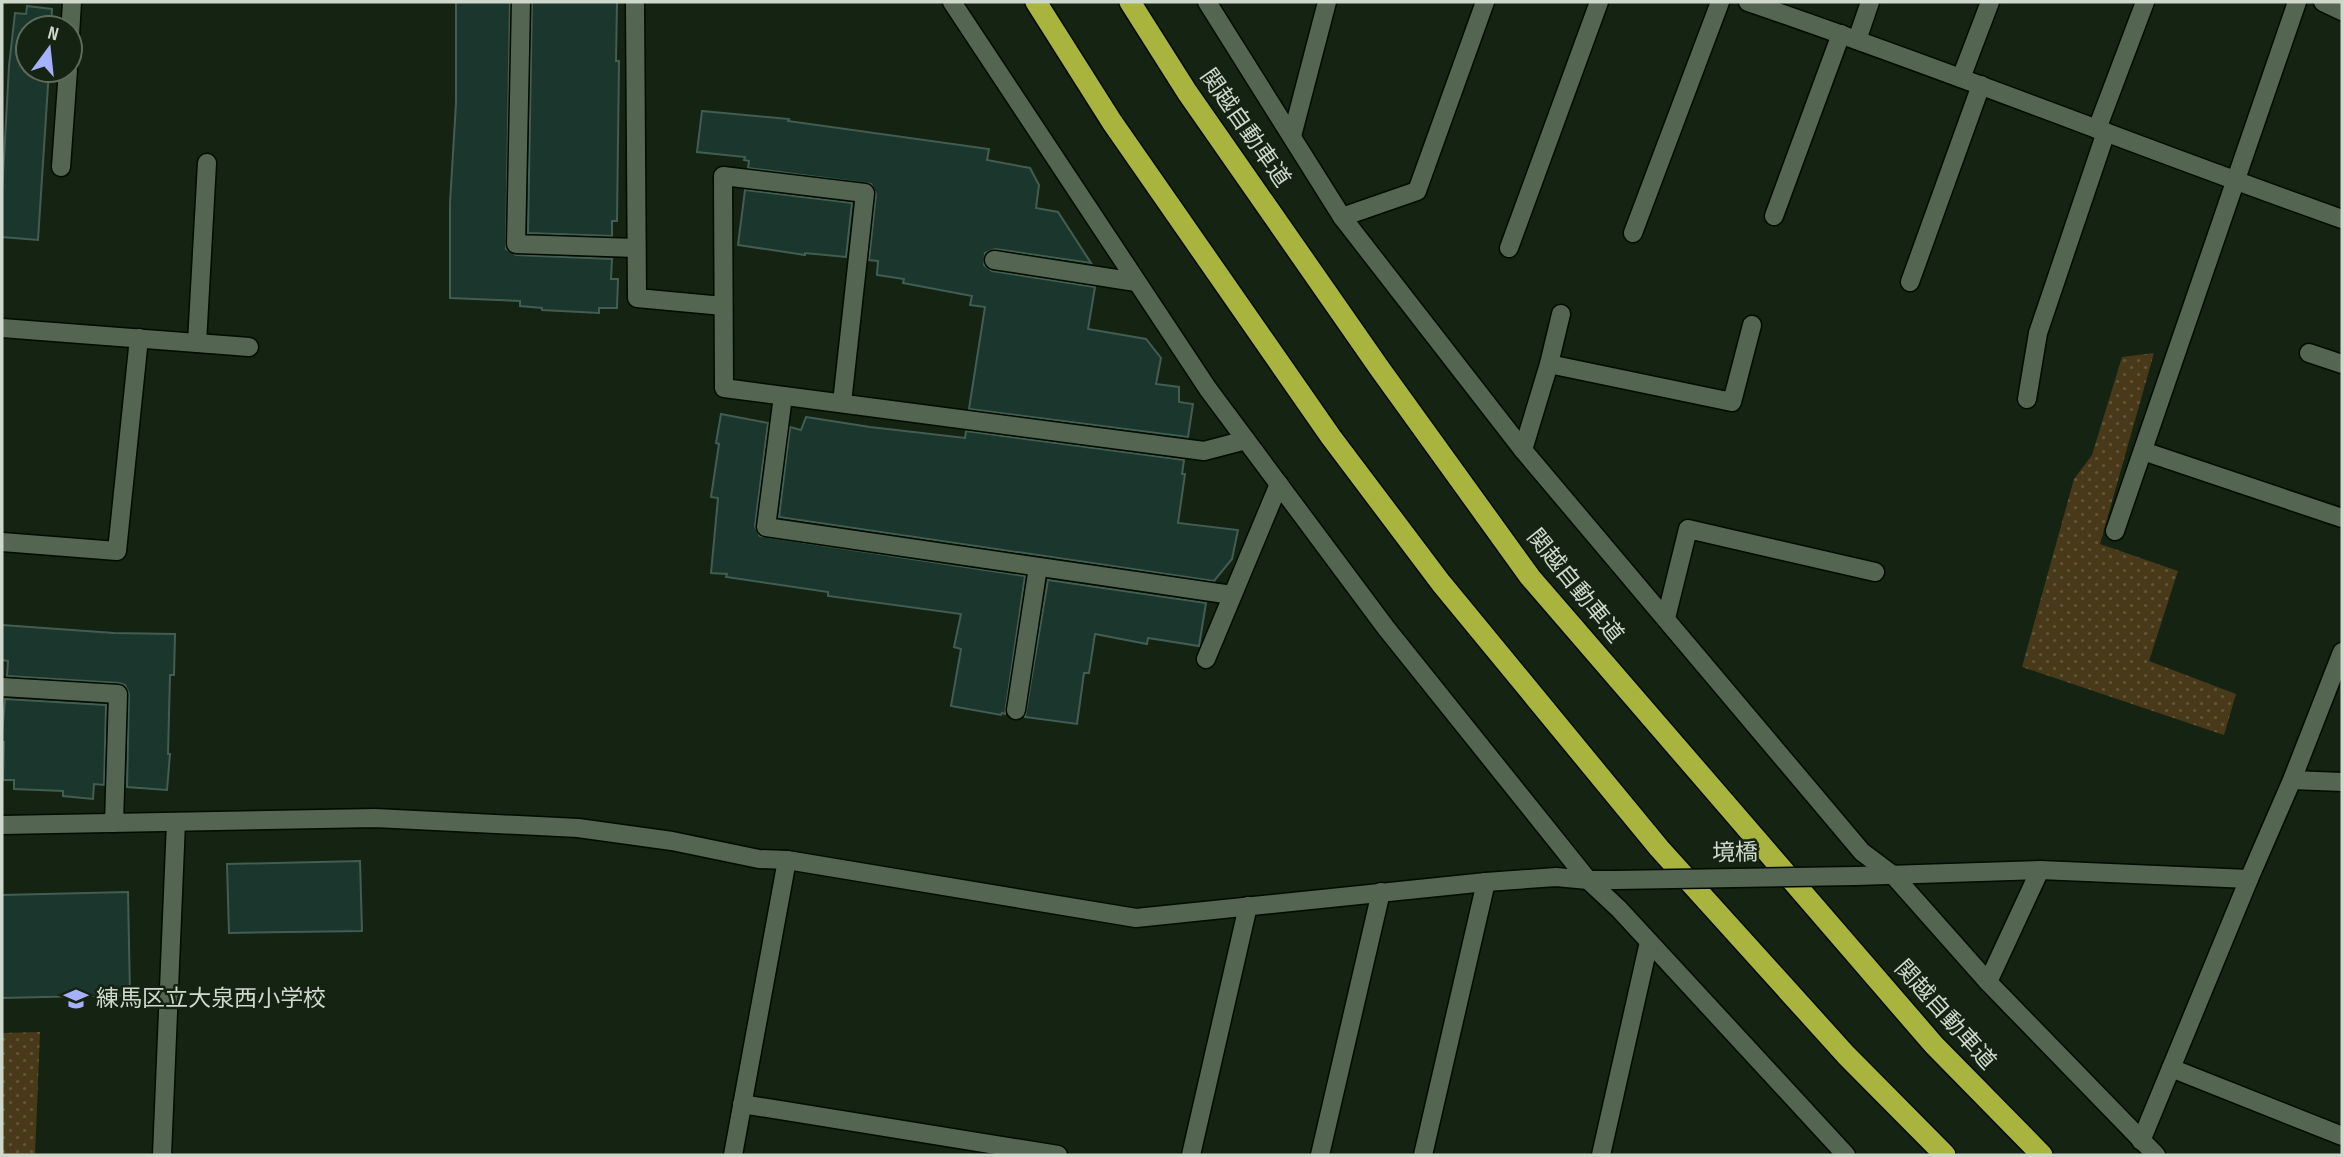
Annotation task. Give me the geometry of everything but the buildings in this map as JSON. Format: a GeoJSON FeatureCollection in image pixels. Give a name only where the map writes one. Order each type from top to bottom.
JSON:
{"type":"FeatureCollection","features":[{"type":"Feature","properties":{"kind":"highway"},"geometry":{"type":"LineString","coordinates":[[1036,2],[1112,122],[1307,404],[1441,583],[1659,848],[1846,1055],[1945,1155]]}},
{"type":"Feature","properties":{"kind":"highway","name":"関越自動車道"},"geometry":{"type":"LineString","coordinates":[[1130,2],[1187,92],[1380,369],[1531,577],[1934,1045],[2042,1155]]}},
{"type":"Feature","properties":{"kind":"street"},"geometry":{"type":"LineString","coordinates":[[521,2],[516,244],[636,248]]}},
{"type":"Feature","properties":{"kind":"street"},"geometry":{"type":"LineString","coordinates":[[635,2],[636,298],[723,306]]}},
{"type":"Feature","properties":{"kind":"street"},"geometry":{"type":"LineString","coordinates":[[952,2],[1208,389],[1386,628],[1588,880],[1846,1155]]}},
{"type":"Feature","properties":{"kind":"street"},"geometry":{"type":"LineString","coordinates":[[1207,2],[1342,217],[1523,450],[1862,852],[1894,876],[1989,982],[2156,1155]]}},
{"type":"Feature","properties":{"kind":"street"},"geometry":{"type":"LineString","coordinates":[[1292,136],[1327,2]]}},
{"type":"Feature","properties":{"kind":"street"},"geometry":{"type":"LineString","coordinates":[[1342,217],[1417,191],[1485,2]]}},
{"type":"Feature","properties":{"kind":"street"},"geometry":{"type":"LineString","coordinates":[[1509,248],[1599,2]]}},
{"type":"Feature","properties":{"kind":"street"},"geometry":{"type":"LineString","coordinates":[[1633,233],[1720,2]]}},
{"type":"Feature","properties":{"kind":"street"},"geometry":{"type":"LineString","coordinates":[[1748,2],[2342,219]]}},
{"type":"Feature","properties":{"kind":"street"},"geometry":{"type":"LineString","coordinates":[[1774,216],[1849,37],[1870,2]]}},
{"type":"Feature","properties":{"kind":"street"},"geometry":{"type":"LineString","coordinates":[[1961,78],[1990,2]]}},
{"type":"Feature","properties":{"kind":"street"},"geometry":{"type":"LineString","coordinates":[[2027,399],[2038,333],[2145,2]]}},
{"type":"Feature","properties":{"kind":"street"},"geometry":{"type":"LineString","coordinates":[[2115,531],[2297,2]]}},
{"type":"Feature","properties":{"kind":"street"},"geometry":{"type":"LineString","coordinates":[[2323,2],[2342,11]]}},
{"type":"Feature","properties":{"kind":"street"},"geometry":{"type":"LineString","coordinates":[[61,167],[67,84]]}},
{"type":"Feature","properties":{"kind":"street"},"geometry":{"type":"LineString","coordinates":[[1910,282],[1981,85]]}},
{"type":"Feature","properties":{"kind":"street"},"geometry":{"type":"LineString","coordinates":[[197,343],[207,163]]}},
{"type":"Feature","properties":{"kind":"street"},"geometry":{"type":"LineString","coordinates":[[842,403],[865,193],[723,176],[724,388],[1204,451],[1246,440]]}},
{"type":"Feature","properties":{"kind":"street"},"geometry":{"type":"LineString","coordinates":[[994,260],[1136,282]]}},
{"type":"Feature","properties":{"kind":"street"},"geometry":{"type":"LineString","coordinates":[[1523,450],[1549,363],[1560,314]]}},
{"type":"Feature","properties":{"kind":"street"},"geometry":{"type":"LineString","coordinates":[[1549,363],[1732,402],[1752,325]]}},
{"type":"Feature","properties":{"kind":"street"},"geometry":{"type":"LineString","coordinates":[[2,328],[248,347]]}},
{"type":"Feature","properties":{"kind":"street"},"geometry":{"type":"LineString","coordinates":[[2,542],[117,551],[139,338]]}},
{"type":"Feature","properties":{"kind":"street"},"geometry":{"type":"LineString","coordinates":[[2309,353],[2342,364]]}},
{"type":"Feature","properties":{"kind":"street"},"geometry":{"type":"LineString","coordinates":[[783,396],[766,527],[1232,595]]}},
{"type":"Feature","properties":{"kind":"street"},"geometry":{"type":"LineString","coordinates":[[2143,451],[2342,518]]}},
{"type":"Feature","properties":{"kind":"street"},"geometry":{"type":"LineString","coordinates":[[1206,659],[1279,484]]}},
{"type":"Feature","properties":{"kind":"street"},"geometry":{"type":"LineString","coordinates":[[1666,618],[1688,529],[1875,572]]}},
{"type":"Feature","properties":{"kind":"street"},"geometry":{"type":"LineString","coordinates":[[1016,710],[1038,567]]}},
{"type":"Feature","properties":{"kind":"street"},"geometry":{"type":"LineString","coordinates":[[2141,1141],[2292,780],[2342,652]]}},
{"type":"Feature","properties":{"kind":"street"},"geometry":{"type":"LineString","coordinates":[[2,687],[118,694],[114,823]]}},
{"type":"Feature","properties":{"kind":"street"},"geometry":{"type":"LineString","coordinates":[[2292,780],[2342,782]]}},
{"type":"Feature","properties":{"kind":"street","name":"境橋"},"geometry":{"type":"LineString","coordinates":[[2,825],[375,818],[578,828],[1136,918],[1556,877],[1615,880],[1894,876],[2040,870],[2249,879]]}},
{"type":"Feature","properties":{"kind":"street"},"geometry":{"type":"LineString","coordinates":[[162,1155],[176,822]]}},
{"type":"Feature","properties":{"kind":"street"},"geometry":{"type":"LineString","coordinates":[[733,1155],[787,860]]}},
{"type":"Feature","properties":{"kind":"street"},"geometry":{"type":"LineString","coordinates":[[1989,982],[2040,870]]}},
{"type":"Feature","properties":{"kind":"street"},"geometry":{"type":"LineString","coordinates":[[1423,1155],[1486,882]]}},
{"type":"Feature","properties":{"kind":"street"},"geometry":{"type":"LineString","coordinates":[[1320,1155],[1381,892]]}},
{"type":"Feature","properties":{"kind":"street"},"geometry":{"type":"LineString","coordinates":[[1191,1155],[1248,906]]}},
{"type":"Feature","properties":{"kind":"street"},"geometry":{"type":"LineString","coordinates":[[1601,1155],[1649,942]]}},
{"type":"Feature","properties":{"kind":"street"},"geometry":{"type":"LineString","coordinates":[[2171,1068],[2342,1136]]}},
{"type":"Feature","properties":{"kind":"street"},"geometry":{"type":"LineString","coordinates":[[742,1104],[971,1148],[1058,1155]]}},
{"type":"Feature","properties":{"kind":"shaded area"},"geometry":{"type":"Polygon","coordinates":[[[2154,353],[2100,544],[2178,571],[2149,661],[2236,694],[2224,735],[2022,667],[2074,479],[2092,455],[2122,357],[2154,353]]]}},
{"type":"Feature","properties":{"kind":"shaded area"},"geometry":{"type":"Polygon","coordinates":[[[40,1032],[35,1155],[2,1155],[2,1033],[40,1032]]]}},
{"type":"Feature","properties":{"kind":"place","name":"練馬区立大泉西小学校"},"geometry":{"type":"Point","coordinates":[76,999]}}]}
